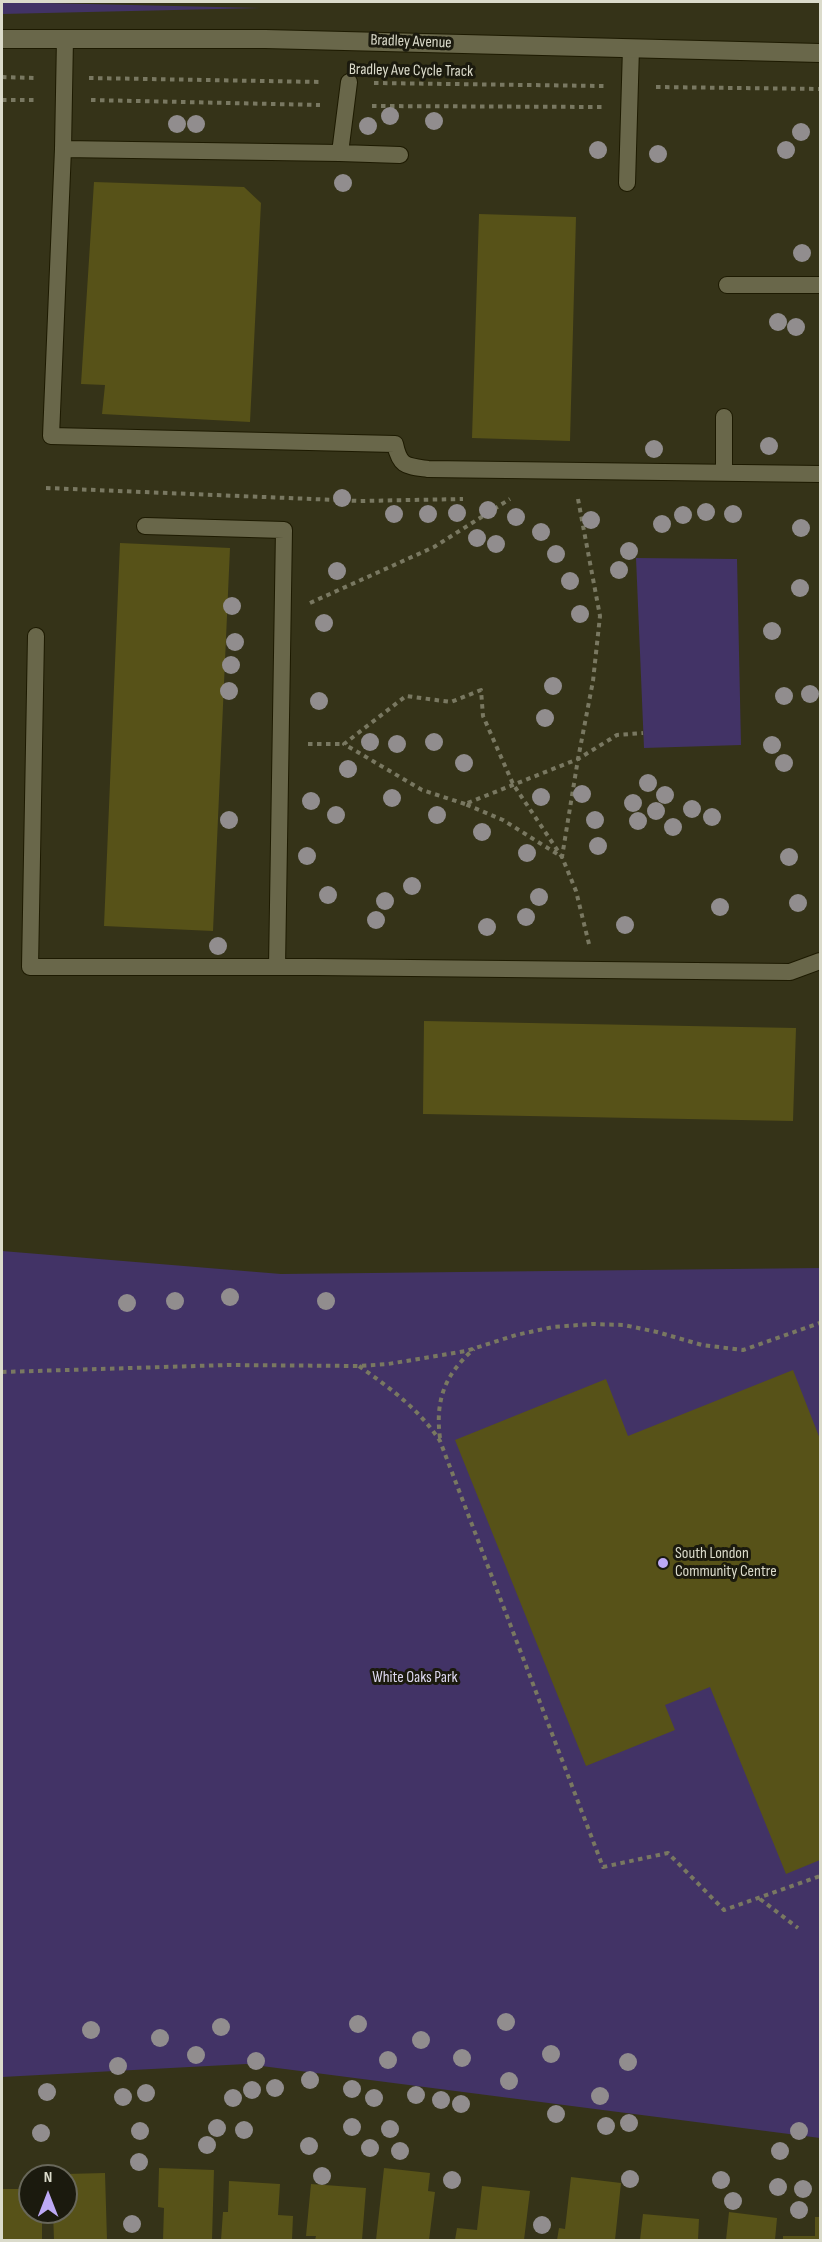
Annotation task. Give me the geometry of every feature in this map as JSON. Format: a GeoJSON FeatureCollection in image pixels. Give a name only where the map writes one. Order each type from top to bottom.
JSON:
{"type":"FeatureCollection","features":[{"type":"Feature","properties":{"kind":"main road","name":"Bradley Avenue"},"geometry":{"type":"LineString","coordinates":[[2,39],[265,39],[820,53]]}},
{"type":"Feature","properties":{"kind":"lane"},"geometry":{"type":"LineString","coordinates":[[65,38],[66,100],[51,436],[394,444],[398,458],[406,466],[428,469],[820,474]]}},
{"type":"Feature","properties":{"kind":"lane"},"geometry":{"type":"LineString","coordinates":[[627,183],[631,48]]}},
{"type":"Feature","properties":{"kind":"lane"},"geometry":{"type":"LineString","coordinates":[[340,153],[349,82]]}},
{"type":"Feature","properties":{"kind":"lane"},"geometry":{"type":"LineString","coordinates":[[63,148],[400,155]]}},
{"type":"Feature","properties":{"kind":"lane"},"geometry":{"type":"LineString","coordinates":[[727,285],[820,285]]}},
{"type":"Feature","properties":{"kind":"lane"},"geometry":{"type":"LineString","coordinates":[[724,417],[724,472]]}},
{"type":"Feature","properties":{"kind":"lane"},"geometry":{"type":"LineString","coordinates":[[145,526],[284,530],[277,967]]}},
{"type":"Feature","properties":{"kind":"lane"},"geometry":{"type":"LineString","coordinates":[[36,636],[30,967],[790,972],[820,961]]}},
{"type":"Feature","properties":{"kind":"path","name":"Bradley Ave Cycle Track"},"geometry":{"type":"LineString","coordinates":[[2,77],[820,89]]}},
{"type":"Feature","properties":{"kind":"path"},"geometry":{"type":"LineString","coordinates":[[2,99],[346,106],[630,107]]}},
{"type":"Feature","properties":{"kind":"path"},"geometry":{"type":"LineString","coordinates":[[46,488],[360,501],[474,499]]}},
{"type":"Feature","properties":{"kind":"path"},"geometry":{"type":"LineString","coordinates":[[562,857],[593,681],[600,615],[578,498]]}},
{"type":"Feature","properties":{"kind":"path"},"geometry":{"type":"LineString","coordinates":[[497,499],[520,499]]}},
{"type":"Feature","properties":{"kind":"path"},"geometry":{"type":"LineString","coordinates":[[283,617],[434,547],[508,499]]}},
{"type":"Feature","properties":{"kind":"path"},"geometry":{"type":"LineString","coordinates":[[344,744],[406,696],[451,702],[481,690],[483,716],[513,784],[562,857],[576,891],[590,948]]}},
{"type":"Feature","properties":{"kind":"path"},"geometry":{"type":"LineString","coordinates":[[465,804],[578,759],[617,735],[643,733]]}},
{"type":"Feature","properties":{"kind":"path"},"geometry":{"type":"LineString","coordinates":[[280,744],[344,744],[422,790],[465,804],[502,820],[562,857]]}},
{"type":"Feature","properties":{"kind":"path"},"geometry":{"type":"LineString","coordinates":[[2,1372],[228,1365],[359,1366],[388,1364],[475,1348],[516,1335],[553,1327],[592,1324],[624,1325],[657,1332],[702,1346],[743,1350],[820,1323]]}},
{"type":"Feature","properties":{"kind":"path"},"geometry":{"type":"LineString","coordinates":[[440,1441],[437,1420],[444,1390],[451,1373],[475,1348]]}},
{"type":"Feature","properties":{"kind":"path"},"geometry":{"type":"LineString","coordinates":[[359,1366],[414,1409],[429,1424],[440,1441],[603,1866],[668,1853],[724,1910],[820,1876]]}},
{"type":"Feature","properties":{"kind":"path"},"geometry":{"type":"LineString","coordinates":[[759,1898],[798,1928]]}},
{"type":"Feature","properties":{"kind":"green space"},"geometry":{"type":"Polygon","coordinates":[[[2,2],[261,8],[2,14],[2,2]]]}},
{"type":"Feature","properties":{"kind":"green space"},"geometry":{"type":"Polygon","coordinates":[[[636,558],[737,559],[741,745],[644,748],[636,558]]]}},
{"type":"Feature","properties":{"kind":"green space","name":"White Oaks Park"},"geometry":{"type":"Polygon","coordinates":[[[2,1251],[281,1274],[820,1268],[820,2138],[246,2064],[2,2077],[2,1251]]]}},
{"type":"Feature","properties":{"kind":"building"},"geometry":{"type":"Polygon","coordinates":[[[94,182],[244,187],[261,203],[250,422],[102,414],[105,385],[81,384],[94,182]]]}},
{"type":"Feature","properties":{"kind":"building"},"geometry":{"type":"Polygon","coordinates":[[[479,214],[576,217],[570,441],[472,438],[479,214]]]}},
{"type":"Feature","properties":{"kind":"building"},"geometry":{"type":"Polygon","coordinates":[[[120,543],[230,548],[213,931],[104,926],[120,543]]]}},
{"type":"Feature","properties":{"kind":"building"},"geometry":{"type":"Polygon","coordinates":[[[424,1021],[796,1028],[793,1121],[423,1114],[424,1021]]]}},
{"type":"Feature","properties":{"kind":"building","name":"South London Community Centre"},"geometry":{"type":"Polygon","coordinates":[[[793,1370],[820,1439],[820,1860],[786,1874],[710,1687],[665,1705],[675,1730],[586,1766],[455,1440],[606,1379],[628,1436],[793,1370]]]}},
{"type":"Feature","properties":{"kind":"building"},"geometry":{"type":"Polygon","coordinates":[[[159,2168],[214,2170],[212,2240],[163,2240],[164,2208],[158,2207],[159,2168]]]}},
{"type":"Feature","properties":{"kind":"building"},"geometry":{"type":"Polygon","coordinates":[[[384,2168],[430,2173],[428,2191],[435,2192],[429,2240],[376,2240],[384,2168]]]}},
{"type":"Feature","properties":{"kind":"building"},"geometry":{"type":"Polygon","coordinates":[[[105,2173],[107,2240],[54,2240],[53,2224],[78,2224],[78,2174],[105,2173]]]}},
{"type":"Feature","properties":{"kind":"building"},"geometry":{"type":"Polygon","coordinates":[[[571,2177],[621,2183],[615,2240],[557,2240],[559,2228],[565,2229],[571,2177]]]}},
{"type":"Feature","properties":{"kind":"building"},"geometry":{"type":"Polygon","coordinates":[[[229,2181],[280,2184],[278,2215],[293,2216],[292,2240],[221,2240],[223,2212],[228,2212],[229,2181]]]}},
{"type":"Feature","properties":{"kind":"building"},"geometry":{"type":"Polygon","coordinates":[[[311,2184],[366,2188],[362,2240],[315,2240],[316,2236],[306,2236],[311,2184]]]}},
{"type":"Feature","properties":{"kind":"building"},"geometry":{"type":"Polygon","coordinates":[[[482,2186],[530,2191],[524,2240],[455,2240],[457,2228],[477,2230],[482,2186]]]}},
{"type":"Feature","properties":{"kind":"building"},"geometry":{"type":"Polygon","coordinates":[[[2,2189],[18,2189],[18,2224],[42,2224],[42,2239],[2,2240],[2,2189]]]}},
{"type":"Feature","properties":{"kind":"building"},"geometry":{"type":"Polygon","coordinates":[[[729,2212],[777,2218],[775,2240],[726,2240],[729,2212]]]}},
{"type":"Feature","properties":{"kind":"building"},"geometry":{"type":"Polygon","coordinates":[[[643,2214],[699,2219],[698,2240],[640,2240],[643,2214]]]}},
{"type":"Feature","properties":{"kind":"building"},"geometry":{"type":"Polygon","coordinates":[[[815,2217],[820,2217],[820,2240],[783,2240],[783,2236],[815,2236],[815,2217]]]}},
{"type":"Feature","properties":{"kind":"place","name":"South London Community Centre"},"geometry":{"type":"Point","coordinates":[663,1563]}}]}
